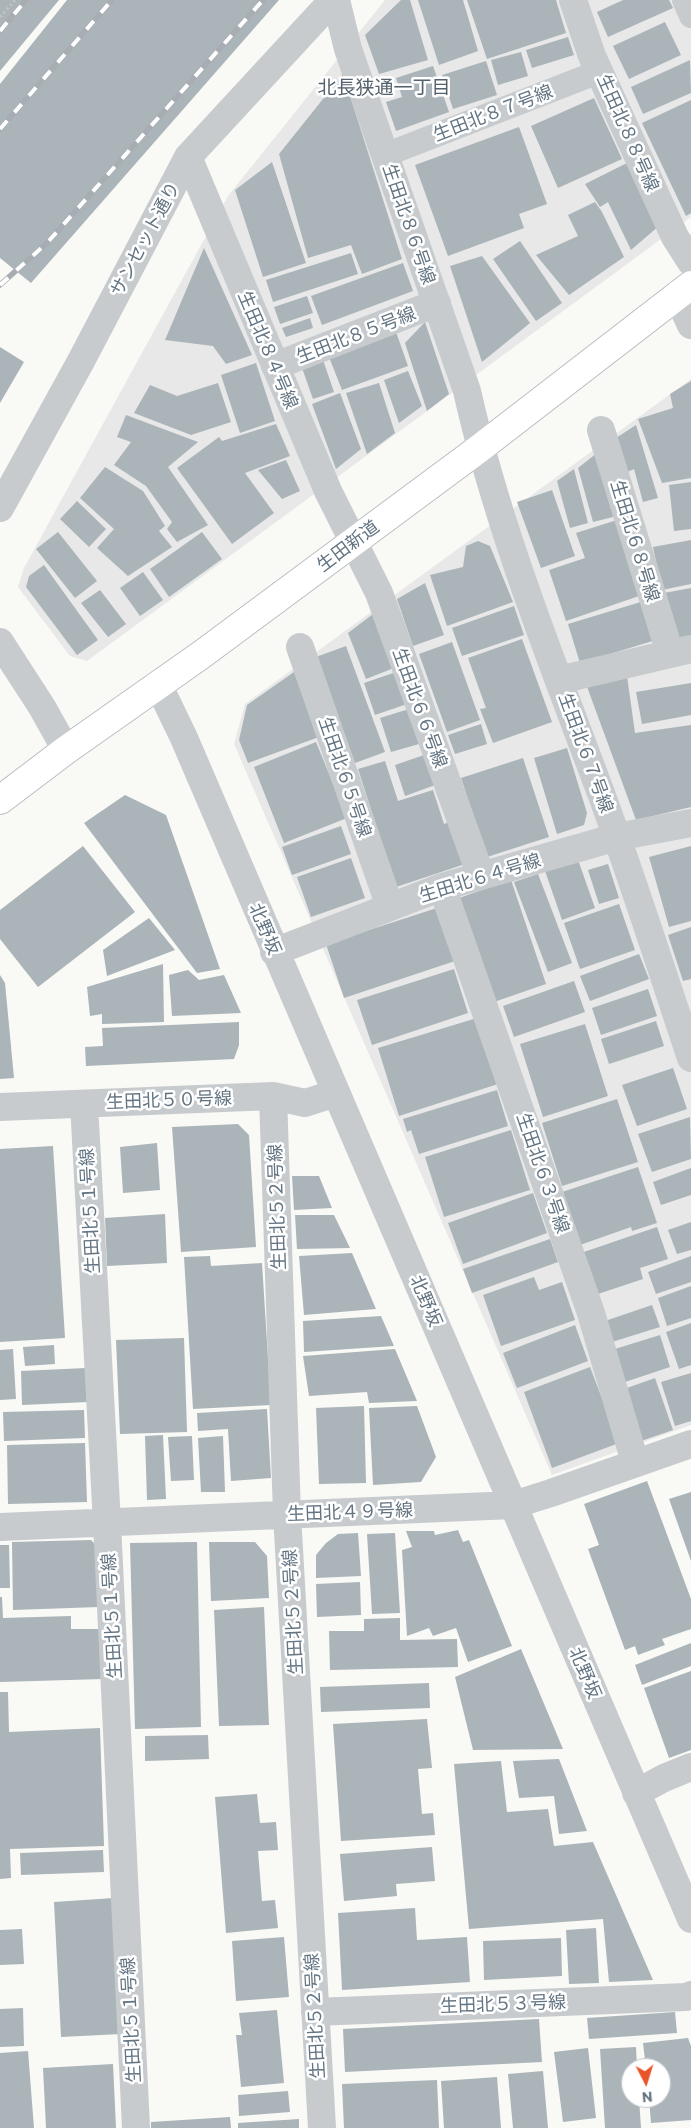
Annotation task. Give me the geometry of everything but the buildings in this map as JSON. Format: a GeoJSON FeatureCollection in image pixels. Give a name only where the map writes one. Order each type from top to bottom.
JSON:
{"type":"FeatureCollection","features":[{"type":"Feature","properties":{"kind":"street","name":"生田北８６号線"},"geometry":{"type":"LineString","coordinates":[[334,0],[348,49],[467,391],[480,448]]}},
{"type":"Feature","properties":{"kind":"street","name":"サンセット通り"},"geometry":{"type":"LineString","coordinates":[[0,508],[81,361],[188,157],[334,0]]}},
{"type":"Feature","properties":{"kind":"street","name":"生田北８８号線"},"geometry":{"type":"LineString","coordinates":[[579,2],[592,56],[601,71],[675,238],[691,262]]}},
{"type":"Feature","properties":{"kind":"street","name":"生田北８４号線"},"geometry":{"type":"LineString","coordinates":[[188,157],[328,491],[352,542]]}},
{"type":"Feature","properties":{"kind":"street"},"geometry":{"type":"LineString","coordinates":[[684,290],[691,325]]}},
{"type":"Feature","properties":{"kind":"street","name":"生田新道"},"geometry":{"type":"LineString","coordinates":[[0,800],[66,750],[201,655],[480,448],[684,290]]}},
{"type":"Feature","properties":{"kind":"street","name":"生田北８５号線"},"geometry":{"type":"LineString","coordinates":[[275,366],[437,303]]}},
{"type":"Feature","properties":{"kind":"street","name":"生田北６８号線"},"geometry":{"type":"LineString","coordinates":[[601,430],[680,651]]}},
{"type":"Feature","properties":{"kind":"street","name":"生田北６７号線"},"geometry":{"type":"LineString","coordinates":[[480,448],[497,503],[559,680],[617,837],[691,1058]]}},
{"type":"Feature","properties":{"kind":"street","name":"生田北６６号線"},"geometry":{"type":"LineString","coordinates":[[352,542],[379,593],[481,876]]}},
{"type":"Feature","properties":{"kind":"street"},"geometry":{"type":"LineString","coordinates":[[0,642],[42,707],[66,750]]}},
{"type":"Feature","properties":{"kind":"street","name":"生田北６５号線"},"geometry":{"type":"LineString","coordinates":[[300,647],[390,907]]}},
{"type":"Feature","properties":{"kind":"street"},"geometry":{"type":"LineString","coordinates":[[559,680],[680,651]]}},
{"type":"Feature","properties":{"kind":"street","name":"北野坂"},"geometry":{"type":"LineString","coordinates":[[158,684],[184,738],[274,952],[691,1919]]}},
{"type":"Feature","properties":{"kind":"street","name":"生田北６４号線"},"geometry":{"type":"LineString","coordinates":[[274,952],[442,887],[617,837],[691,823]]}},
{"type":"Feature","properties":{"kind":"street","name":"生田北６３号線"},"geometry":{"type":"LineString","coordinates":[[442,887],[592,1313],[635,1462]]}},
{"type":"Feature","properties":{"kind":"street","name":"生田北５０号線"},"geometry":{"type":"LineString","coordinates":[[0,1107],[273,1096],[304,1103],[336,1093]]}},
{"type":"Feature","properties":{"kind":"street","name":"生田北５２号線"},"geometry":{"type":"LineString","coordinates":[[273,1096],[287,1514],[322,2128]]}},
{"type":"Feature","properties":{"kind":"street","name":"生田北５１号線"},"geometry":{"type":"LineString","coordinates":[[84,1104],[107,1523],[136,2128]]}},
{"type":"Feature","properties":{"kind":"street","name":"生田北４９号線"},"geometry":{"type":"LineString","coordinates":[[0,1527],[513,1504],[551,1493],[635,1462],[691,1444]]}},
{"type":"Feature","properties":{"kind":"street"},"geometry":{"type":"LineString","coordinates":[[636,1793],[664,1778],[691,1767]]}},
{"type":"Feature","properties":{"kind":"street","name":"生田北５３号線"},"geometry":{"type":"LineString","coordinates":[[315,2012],[686,1997],[691,1994]]}},
{"type":"Feature","properties":{"kind":"lane"},"geometry":{"type":"LineString","coordinates":[[684,0],[691,16]]}},
{"type":"Feature","properties":{"kind":"lane","name":"生田北８７号線"},"geometry":{"type":"LineString","coordinates":[[385,155],[601,71]]}},
{"type":"Feature","properties":{"kind":"path"},"geometry":{"type":"LineString","coordinates":[[0,17],[15,0]]}},
{"type":"Feature","properties":{"kind":"shaded area"},"geometry":{"type":"Polygon","coordinates":[[[385,0],[691,0],[691,217],[87,661],[70,656],[18,587],[24,568],[228,196],[385,0]]]}},
{"type":"Feature","properties":{"kind":"shaded area"},"geometry":{"type":"Polygon","coordinates":[[[691,379],[691,1425],[552,1475],[234,744],[245,704],[691,379]]]}},
{"type":"Feature","properties":{"kind":"railway"},"geometry":{"type":"LineString","coordinates":[[0,31],[26,0]]}},
{"type":"Feature","properties":{"kind":"railway"},"geometry":{"type":"LineString","coordinates":[[0,129],[112,0]]}},
{"type":"Feature","properties":{"kind":"railway"},"geometry":{"type":"LineString","coordinates":[[0,285],[47,243],[263,0]]}},
{"type":"Feature","properties":{"kind":"district","name":"北長狭通一丁目"},"geometry":{"type":"Point","coordinates":[384,88]}}]}
